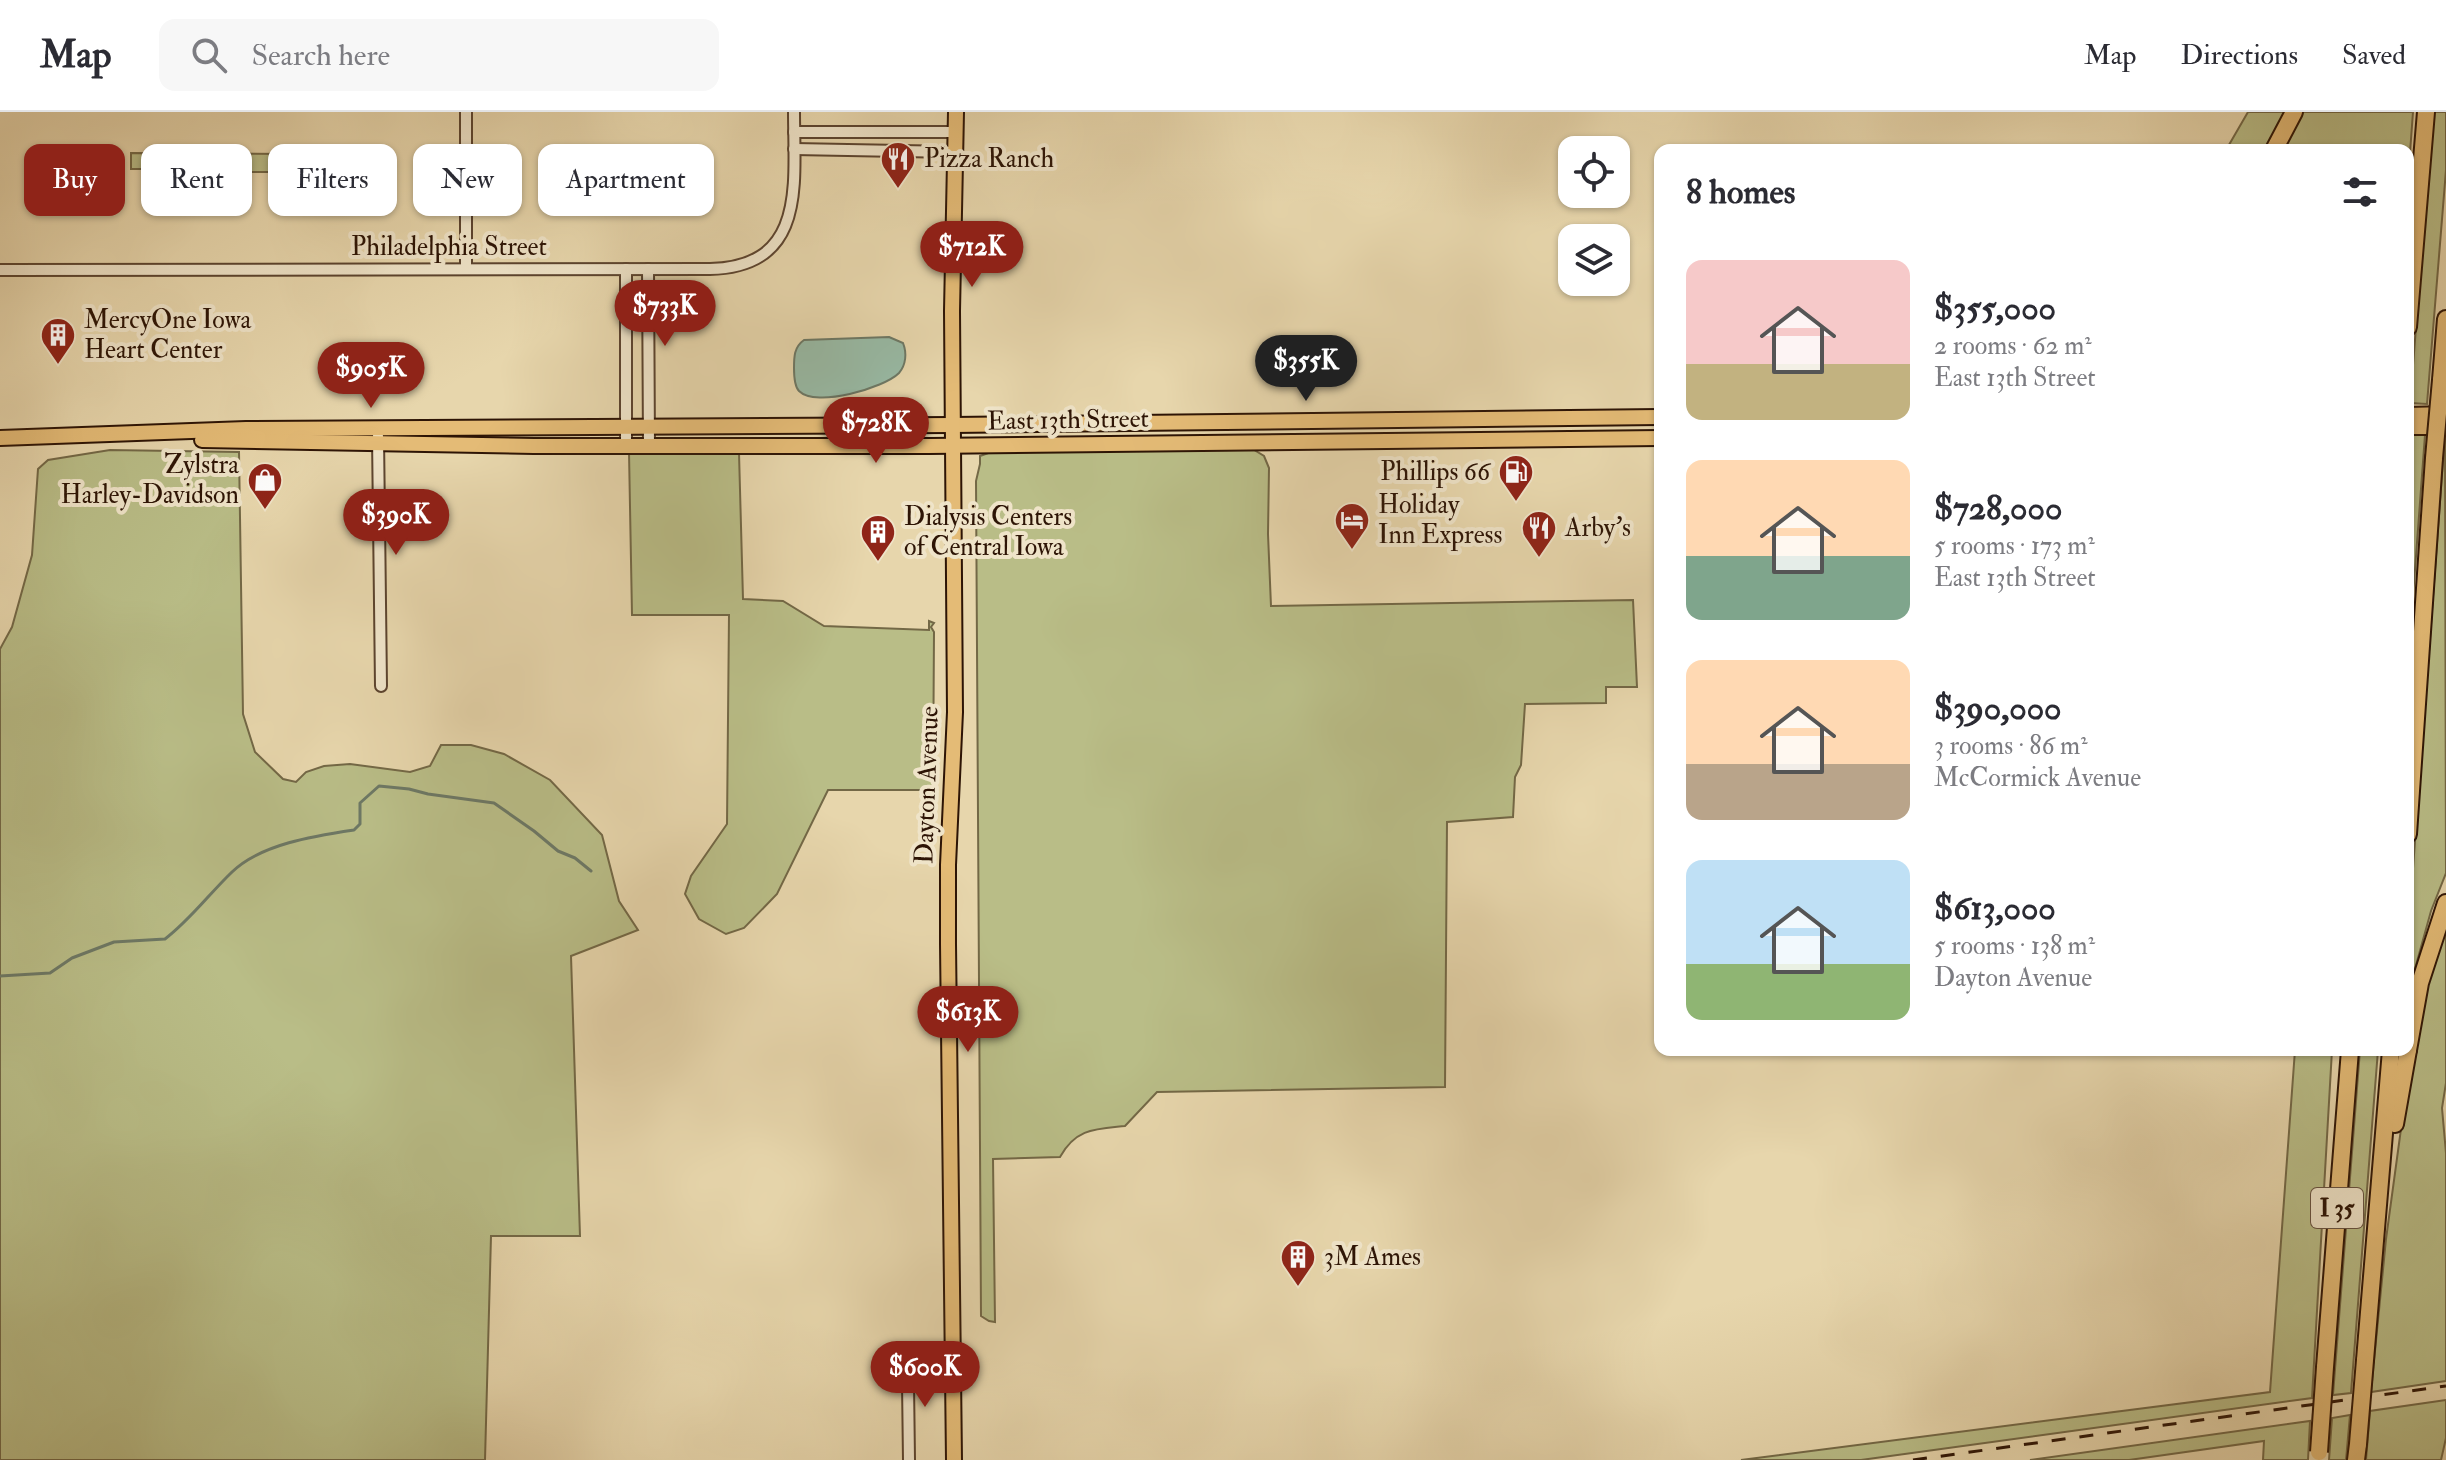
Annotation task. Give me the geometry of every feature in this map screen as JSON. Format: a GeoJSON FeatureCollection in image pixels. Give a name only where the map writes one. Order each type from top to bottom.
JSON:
{"type":"FeatureCollection","features":[{"type":"Feature","properties":{"kind":"highway"},"geometry":{"type":"LineString","coordinates":[[2277,144],[2294,112]]}},
{"type":"Feature","properties":{"kind":"highway"},"geometry":{"type":"LineString","coordinates":[[2414,255],[2426,112]]}},
{"type":"Feature","properties":{"kind":"highway"},"geometry":{"type":"LineString","coordinates":[[2414,747],[2446,319]]}},
{"type":"Feature","properties":{"kind":"highway"},"geometry":{"type":"LineString","coordinates":[[2414,1016],[2420,983],[2446,903]]}},
{"type":"Feature","properties":{"kind":"highway"},"geometry":{"type":"LineString","coordinates":[[2339,1178],[2342,1056]]}},
{"type":"Feature","properties":{"kind":"highway","name":"I 35"},"geometry":{"type":"LineString","coordinates":[[2319,1456],[2349,1056]]}},
{"type":"Feature","properties":{"kind":"highway","name":"I 35"},"geometry":{"type":"LineString","coordinates":[[2357,1452],[2391,1056]]}},
{"type":"Feature","properties":{"kind":"highway"},"geometry":{"type":"LineString","coordinates":[[2379,1208],[2407,1056]]}},
{"type":"Feature","properties":{"kind":"main road","name":"Dayton Avenue"},"geometry":{"type":"LineString","coordinates":[[954,1460],[948,865],[955,712],[953,425],[956,112]]}},
{"type":"Feature","properties":{"kind":"main road"},"geometry":{"type":"LineString","coordinates":[[2414,415],[2446,414]]}},
{"type":"Feature","properties":{"kind":"main road","name":"East 13th Street"},"geometry":{"type":"LineString","coordinates":[[0,438],[378,436],[626,427],[1654,417]]}},
{"type":"Feature","properties":{"kind":"main road"},"geometry":{"type":"LineString","coordinates":[[2414,427],[2446,427]]}},
{"type":"Feature","properties":{"kind":"main road","name":"East 13th Street"},"geometry":{"type":"LineString","coordinates":[[378,436],[626,446],[1654,438]]}},
{"type":"Feature","properties":{"kind":"street"},"geometry":{"type":"LineString","coordinates":[[466,112],[466,268]]}},
{"type":"Feature","properties":{"kind":"street","name":"Philadelphia Street"},"geometry":{"type":"LineString","coordinates":[[0,270],[738,267],[768,251],[789,220],[793,204],[794,112]]}},
{"type":"Feature","properties":{"kind":"street"},"geometry":{"type":"LineString","coordinates":[[794,132],[955,132]]}},
{"type":"Feature","properties":{"kind":"street"},"geometry":{"type":"LineString","coordinates":[[794,149],[955,152]]}},
{"type":"Feature","properties":{"kind":"street"},"geometry":{"type":"LineString","coordinates":[[626,269],[626,446]]}},
{"type":"Feature","properties":{"kind":"street"},"geometry":{"type":"LineString","coordinates":[[648,269],[649,446]]}},
{"type":"Feature","properties":{"kind":"street"},"geometry":{"type":"LineString","coordinates":[[378,436],[381,686]]}},
{"type":"Feature","properties":{"kind":"street"},"geometry":{"type":"LineString","coordinates":[[909,1460],[910,1372],[919,1368],[952,1368]]}},
{"type":"Feature","properties":{"kind":"green space"},"geometry":{"type":"Polygon","coordinates":[[[2248,112],[2287,112],[2270,144],[2229,144],[2248,112]]]}},
{"type":"Feature","properties":{"kind":"green space"},"geometry":{"type":"Polygon","coordinates":[[[2302,112],[2413,112],[2411,144],[2285,144],[2302,112]]]}},
{"type":"Feature","properties":{"kind":"green space"},"geometry":{"type":"Polygon","coordinates":[[[2433,112],[2446,112],[2446,170],[2427,404],[2414,403],[2414,352],[2433,112]]]}},
{"type":"Feature","properties":{"kind":"green space"},"geometry":{"type":"Polygon","coordinates":[[[131,153],[141,153],[141,169],[131,169],[131,153]]]}},
{"type":"Feature","properties":{"kind":"green space"},"geometry":{"type":"Polygon","coordinates":[[[252,154],[268,154],[268,172],[252,172],[252,154]]]}},
{"type":"Feature","properties":{"kind":"green space"},"geometry":{"type":"Polygon","coordinates":[[[2445,434],[2446,873],[2431,911],[2414,972],[2414,855],[2445,434]]]}},
{"type":"Feature","properties":{"kind":"green space"},"geometry":{"type":"Polygon","coordinates":[[[2414,435],[2425,435],[2414,583],[2414,435]]]}},
{"type":"Feature","properties":{"kind":"green space"},"geometry":{"type":"Polygon","coordinates":[[[1251,448],[1264,456],[1269,468],[1271,606],[1633,600],[1637,687],[1606,687],[1606,703],[1525,704],[1521,765],[1515,777],[1513,817],[1447,822],[1445,1087],[1157,1092],[1125,1126],[1096,1129],[1080,1135],[1060,1157],[993,1159],[995,1322],[989,1321],[981,1316],[976,481],[980,456],[994,451],[1251,448]]]}},
{"type":"Feature","properties":{"kind":"green space"},"geometry":{"type":"Polygon","coordinates":[[[110,450],[239,452],[243,714],[255,752],[283,779],[296,782],[306,772],[324,766],[350,764],[410,772],[430,766],[441,745],[471,745],[504,754],[550,780],[602,835],[619,901],[638,930],[571,956],[580,1236],[491,1236],[485,1460],[0,1460],[0,649],[12,627],[32,555],[38,469],[48,460],[110,450]]]}},
{"type":"Feature","properties":{"kind":"green space"},"geometry":{"type":"Polygon","coordinates":[[[629,452],[739,453],[743,599],[783,601],[824,626],[929,630],[929,621],[934,623],[931,627],[934,632],[933,790],[828,790],[777,894],[744,928],[726,934],[699,919],[685,894],[691,876],[727,824],[729,615],[632,615],[629,452]]]}},
{"type":"Feature","properties":{"kind":"green space"},"geometry":{"type":"Polygon","coordinates":[[[2446,909],[2446,1083],[2442,1108],[2446,1153],[2446,1381],[2371,1392],[2386,1239],[2414,1040],[2446,909]]]}},
{"type":"Feature","properties":{"kind":"green space"},"geometry":{"type":"Polygon","coordinates":[[[2295,1056],[2332,1056],[2312,1398],[1861,1460],[1741,1460],[2270,1392],[2295,1056]]]}},
{"type":"Feature","properties":{"kind":"green space"},"geometry":{"type":"Polygon","coordinates":[[[2360,1056],[2378,1056],[2351,1393],[2333,1395],[2360,1056]]]}},
{"type":"Feature","properties":{"kind":"green space"},"geometry":{"type":"Polygon","coordinates":[[[2446,1400],[2446,1438],[2441,1460],[2366,1460],[2370,1411],[2446,1400]]]}},
{"type":"Feature","properties":{"kind":"green space"},"geometry":{"type":"Polygon","coordinates":[[[2350,1415],[2346,1460],[2329,1460],[2332,1418],[2350,1415]]]}},
{"type":"Feature","properties":{"kind":"green space"},"geometry":{"type":"Polygon","coordinates":[[[2310,1421],[2308,1460],[2263,1460],[2264,1441],[2129,1460],[2030,1460],[2310,1421]]]}},
{"type":"Feature","properties":{"kind":"shaded area"},"geometry":{"type":"Polygon","coordinates":[[[889,337],[903,343],[905,355],[901,370],[891,379],[865,390],[834,397],[808,396],[797,389],[795,356],[804,340],[889,337]]]}},
{"type":"Feature","properties":{"kind":"waterway"},"geometry":{"type":"LineString","coordinates":[[0,976],[50,973],[72,958],[114,942],[165,939],[244,862],[289,843],[354,830],[360,824],[360,803],[379,786],[494,803],[558,851],[575,858],[591,871]]}},
{"type":"Feature","properties":{"kind":"railway"},"geometry":{"type":"LineString","coordinates":[[1913,1460],[2446,1386]]}},
{"type":"Feature","properties":{"kind":"place","name":"Pizza Ranch"},"geometry":{"type":"Point","coordinates":[898,190]}},
{"type":"Feature","properties":{"kind":"place","name":"MercyOne Iowa Heart Center"},"geometry":{"type":"Point","coordinates":[58,366]}},
{"type":"Feature","properties":{"kind":"place","name":"Phillips 66"},"geometry":{"type":"Point","coordinates":[1516,503]}},
{"type":"Feature","properties":{"kind":"place","name":"Zylstra Harley-Davidson"},"geometry":{"type":"Point","coordinates":[265,511]}},
{"type":"Feature","properties":{"kind":"place","name":"Holiday Inn Express"},"geometry":{"type":"Point","coordinates":[1352,551]}},
{"type":"Feature","properties":{"kind":"place","name":"Arby's"},"geometry":{"type":"Point","coordinates":[1539,559]}},
{"type":"Feature","properties":{"kind":"place","name":"Dialysis Centers of Central Iowa"},"geometry":{"type":"Point","coordinates":[878,563]}},
{"type":"Feature","properties":{"kind":"place","name":"3M Ames"},"geometry":{"type":"Point","coordinates":[1298,1288]}}]}
